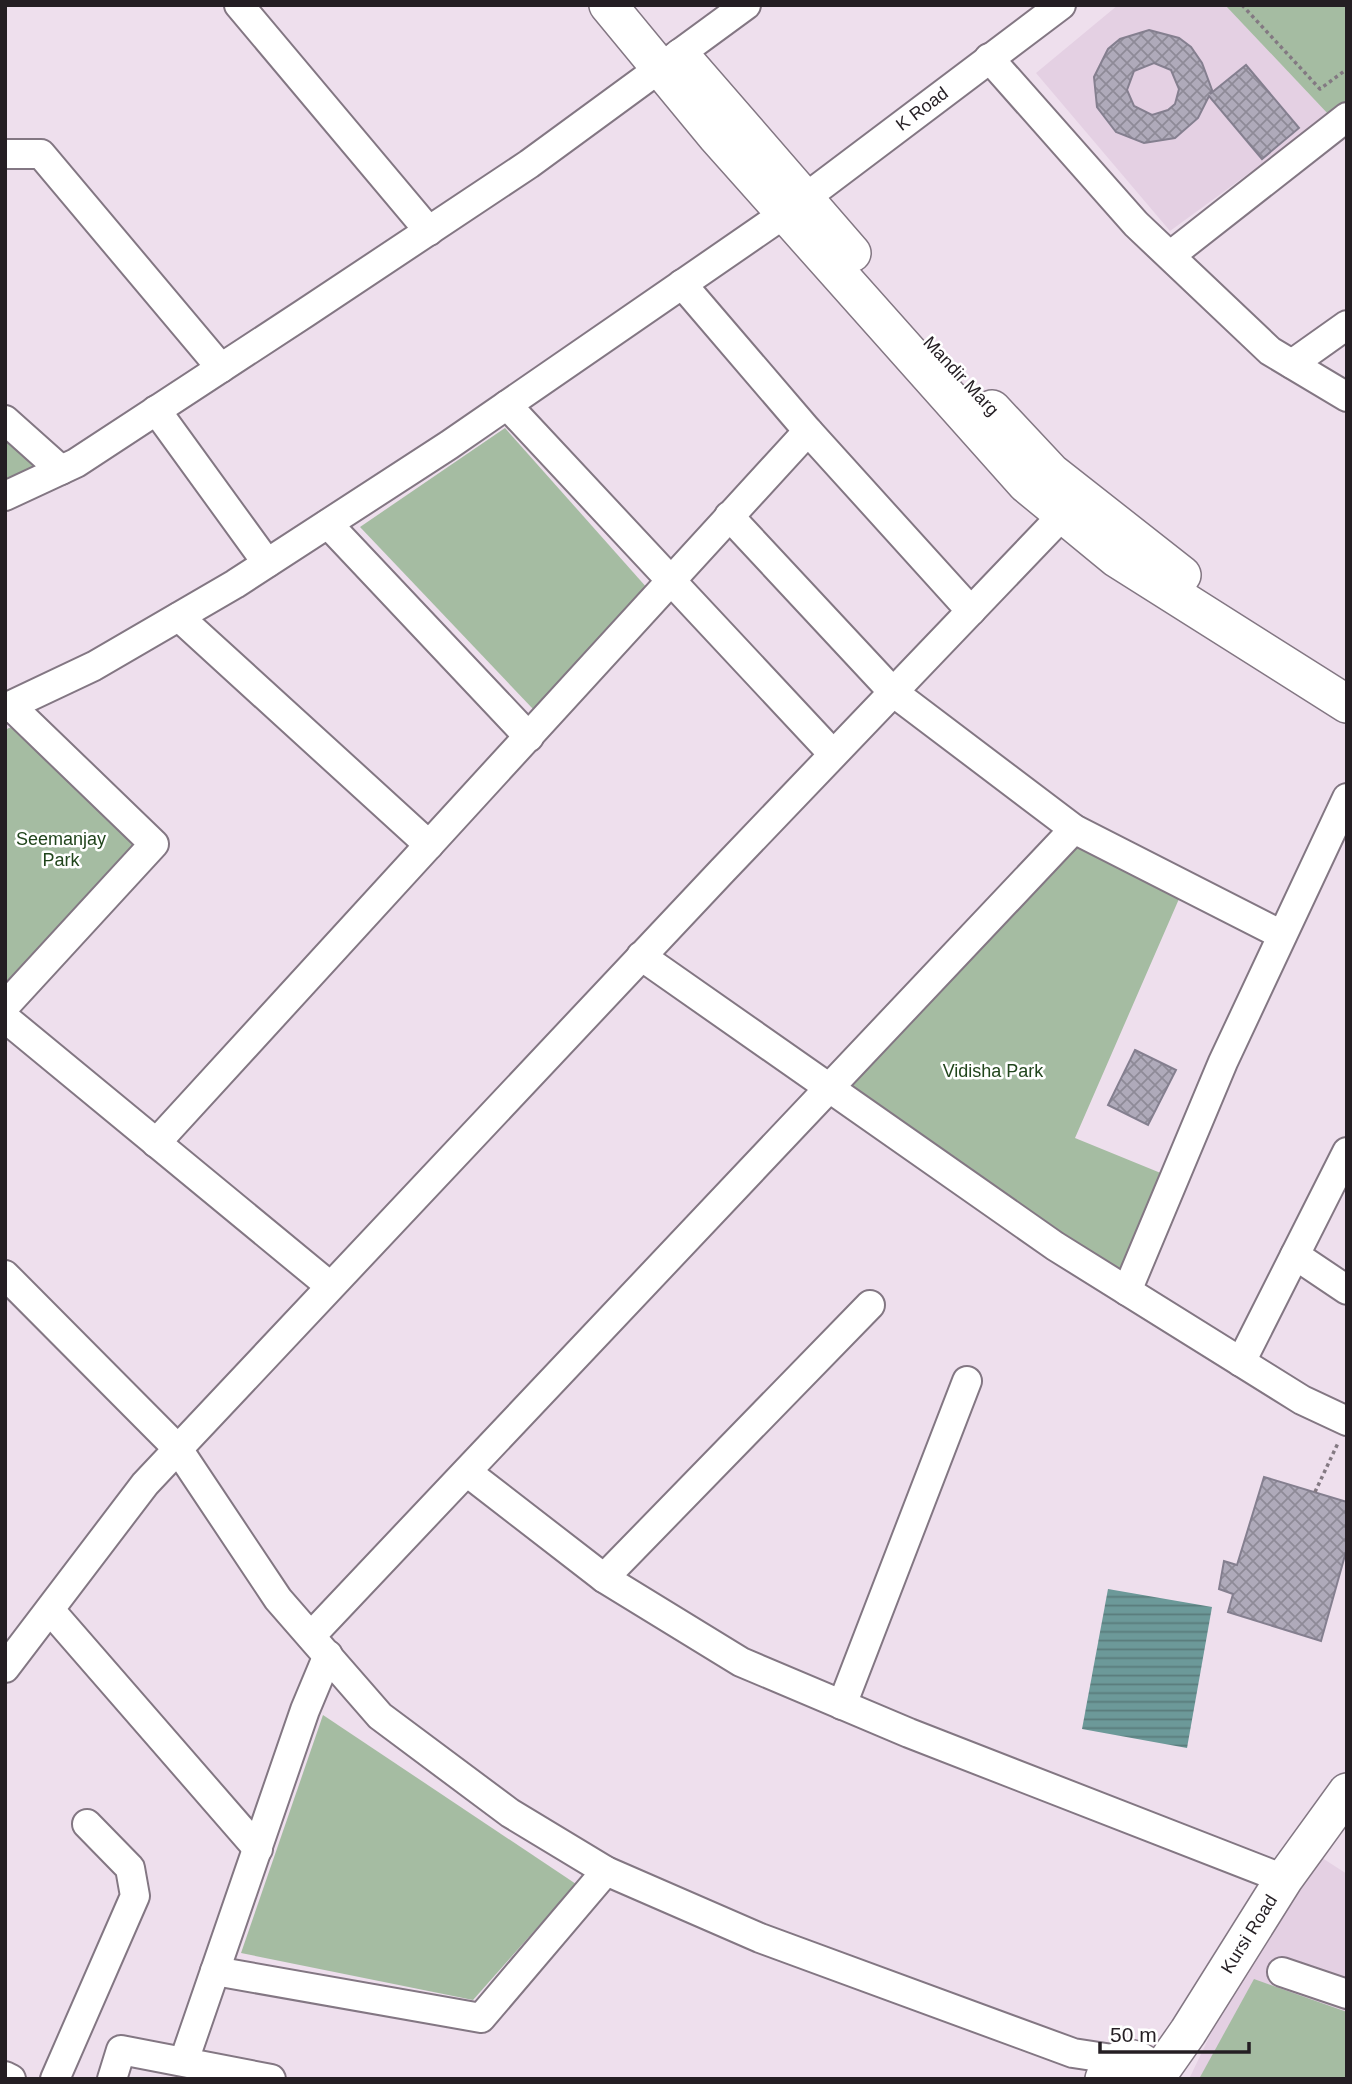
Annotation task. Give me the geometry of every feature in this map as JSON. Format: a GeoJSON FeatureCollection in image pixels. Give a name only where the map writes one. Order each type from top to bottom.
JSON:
{"type":"FeatureCollection","features":[{"type":"Feature","properties":{"kind":"main road"},"geometry":{"type":"LineString","coordinates":[[608,5],[669,60],[1026,484],[1072,505],[1203,592],[1347,678]]}},
{"type":"Feature","properties":{"kind":"main road"},"geometry":{"type":"LineString","coordinates":[[638,5],[669,60]]}},
{"type":"Feature","properties":{"kind":"main road"},"geometry":{"type":"LineString","coordinates":[[1072,505],[1116,558],[1347,704]]}},
{"type":"Feature","properties":{"kind":"main road","name":"Kursi Road"},"geometry":{"type":"LineString","coordinates":[[1128,2073],[1188,2032],[1284,1879],[1347,1792]]}},
{"type":"Feature","properties":{"kind":"street"},"geometry":{"type":"LineString","coordinates":[[239,5],[429,231]]}},
{"type":"Feature","properties":{"kind":"street"},"geometry":{"type":"LineString","coordinates":[[5,496],[61,470],[429,231],[529,164],[746,5]]}},
{"type":"Feature","properties":{"kind":"street","name":"K Road"},"geometry":{"type":"LineString","coordinates":[[8,707],[94,666],[179,617],[328,524],[507,405],[794,206],[1061,5]]}},
{"type":"Feature","properties":{"kind":"street"},"geometry":{"type":"LineString","coordinates":[[989,58],[1136,224],[1270,351],[1347,397]]}},
{"type":"Feature","properties":{"kind":"street"},"geometry":{"type":"LineString","coordinates":[[1171,255],[1347,117]]}},
{"type":"Feature","properties":{"kind":"street"},"geometry":{"type":"LineString","coordinates":[[5,153],[41,154],[221,368]]}},
{"type":"Feature","properties":{"kind":"street"},"geometry":{"type":"LineString","coordinates":[[682,285],[808,431],[971,611]]}},
{"type":"Feature","properties":{"kind":"street"},"geometry":{"type":"LineString","coordinates":[[1292,364],[1347,325]]}},
{"type":"Feature","properties":{"kind":"street"},"geometry":{"type":"LineString","coordinates":[[507,405],[833,754]]}},
{"type":"Feature","properties":{"kind":"street"},"geometry":{"type":"LineString","coordinates":[[156,410],[267,563]]}},
{"type":"Feature","properties":{"kind":"street"},"geometry":{"type":"LineString","coordinates":[[5,420],[61,470]]}},
{"type":"Feature","properties":{"kind":"street"},"geometry":{"type":"LineString","coordinates":[[156,1143],[808,431]]}},
{"type":"Feature","properties":{"kind":"street"},"geometry":{"type":"LineString","coordinates":[[5,1668],[145,1484],[641,956],[1072,505]]}},
{"type":"Feature","properties":{"kind":"street"},"geometry":{"type":"LineString","coordinates":[[729,516],[893,692],[1074,829],[1282,935]]}},
{"type":"Feature","properties":{"kind":"street"},"geometry":{"type":"LineString","coordinates":[[328,524],[528,737]]}},
{"type":"Feature","properties":{"kind":"street"},"geometry":{"type":"LineString","coordinates":[[179,617],[429,845]]}},
{"type":"Feature","properties":{"kind":"street"},"geometry":{"type":"LineString","coordinates":[[5,1006],[154,844],[8,707]]}},
{"type":"Feature","properties":{"kind":"street"},"geometry":{"type":"LineString","coordinates":[[1127,1292],[1223,1062],[1347,798]]}},
{"type":"Feature","properties":{"kind":"street"},"geometry":{"type":"LineString","coordinates":[[184,2061],[305,1710],[319,1646],[467,1472],[1074,829]]}},
{"type":"Feature","properties":{"kind":"street"},"geometry":{"type":"LineString","coordinates":[[641,956],[1055,1247],[1302,1400],[1344,1429]]}},
{"type":"Feature","properties":{"kind":"street"},"geometry":{"type":"LineString","coordinates":[[5,1018],[330,1286]]}},
{"type":"Feature","properties":{"kind":"street"},"geometry":{"type":"LineString","coordinates":[[1241,1362],[1347,1152]]}},
{"type":"Feature","properties":{"kind":"street"},"geometry":{"type":"LineString","coordinates":[[1295,1255],[1347,1290]]}},
{"type":"Feature","properties":{"kind":"street"},"geometry":{"type":"LineString","coordinates":[[5,1275],[178,1449],[278,1599],[380,1716],[510,1813],[606,1871],[760,1938],[1128,2073]]}},
{"type":"Feature","properties":{"kind":"street"},"geometry":{"type":"LineString","coordinates":[[604,1578],[870,1305]]}},
{"type":"Feature","properties":{"kind":"street"},"geometry":{"type":"LineString","coordinates":[[842,1705],[967,1381]]}},
{"type":"Feature","properties":{"kind":"street"},"geometry":{"type":"LineString","coordinates":[[467,1472],[604,1578],[741,1662],[842,1705],[1284,1879]]}},
{"type":"Feature","properties":{"kind":"street"},"geometry":{"type":"LineString","coordinates":[[50,1610],[258,1849]]}},
{"type":"Feature","properties":{"kind":"street"},"geometry":{"type":"LineString","coordinates":[[55,2079],[135,1896],[130,1868],[110,1844],[87,1824]]}},
{"type":"Feature","properties":{"kind":"street"},"geometry":{"type":"LineString","coordinates":[[215,1971],[481,2018],[606,1871]]}},
{"type":"Feature","properties":{"kind":"street"},"geometry":{"type":"LineString","coordinates":[[1282,1972],[1347,1994]]}},
{"type":"Feature","properties":{"kind":"street"},"geometry":{"type":"LineString","coordinates":[[112,2079],[121,2050],[271,2079]]}},
{"type":"Feature","properties":{"kind":"street"},"geometry":{"type":"LineString","coordinates":[[5,2076],[12,2079]]}},
{"type":"Feature","properties":{"kind":"path"},"geometry":{"type":"LineString","coordinates":[[1242,5],[1320,89],[1347,69]]}},
{"type":"Feature","properties":{"kind":"path"},"geometry":{"type":"LineString","coordinates":[[1315,1492],[1344,1429]]}},
{"type":"Feature","properties":{"kind":"shaded area"},"geometry":{"type":"Polygon","coordinates":[[[1118,5],[1225,5],[1329,115],[1170,231],[1036,73],[1118,5]]]}},
{"type":"Feature","properties":{"kind":"shaded area"},"geometry":{"type":"Polygon","coordinates":[[[1108,1589],[1212,1607],[1187,1748],[1082,1729],[1108,1589]]]}},
{"type":"Feature","properties":{"kind":"shaded area"},"geometry":{"type":"Polygon","coordinates":[[[1316,1854],[1347,1874],[1347,2079],[1189,2079],[1255,1942],[1316,1854]]]}},
{"type":"Feature","properties":{"kind":"green space"},"geometry":{"type":"Polygon","coordinates":[[[1225,5],[1347,5],[1347,103],[1329,115],[1225,5]]]}},
{"type":"Feature","properties":{"kind":"green space"},"geometry":{"type":"Polygon","coordinates":[[[505,428],[648,589],[533,709],[360,527],[505,428]]]}},
{"type":"Feature","properties":{"kind":"green space"},"geometry":{"type":"Polygon","coordinates":[[[5,432],[47,468],[5,487],[5,432]]]}},
{"type":"Feature","properties":{"kind":"green space","name":"Seemanjay Park"},"geometry":{"type":"Polygon","coordinates":[[[11,727],[139,846],[5,990],[5,730],[11,727]]]}},
{"type":"Feature","properties":{"kind":"green space","name":"Vidisha Park"},"geometry":{"type":"Polygon","coordinates":[[[1076,835],[1182,892],[1075,1138],[1168,1176],[1125,1281],[836,1089],[1076,835]]]}},
{"type":"Feature","properties":{"kind":"green space"},"geometry":{"type":"Polygon","coordinates":[[[323,1715],[576,1884],[473,2000],[241,1953],[323,1715]]]}},
{"type":"Feature","properties":{"kind":"green space"},"geometry":{"type":"Polygon","coordinates":[[[1254,1979],[1347,2012],[1347,2079],[1199,2079],[1254,1979]]]}},
{"type":"Feature","properties":{"kind":"building"},"geometry":{"type":"Polygon","coordinates":[[[1149,30],[1179,38],[1191,47],[1202,63],[1212,90],[1210,94],[1246,65],[1299,128],[1262,159],[1209,96],[1198,118],[1175,138],[1144,143],[1116,132],[1097,107],[1094,77],[1108,49],[1120,39],[1149,30]],[[1154,63],[1134,71],[1127,90],[1134,106],[1152,115],[1168,110],[1175,104],[1179,89],[1171,70],[1154,63]]]}},
{"type":"Feature","properties":{"kind":"building"},"geometry":{"type":"Polygon","coordinates":[[[1135,1050],[1176,1070],[1148,1125],[1108,1105],[1135,1050]]]}},
{"type":"Feature","properties":{"kind":"building"},"geometry":{"type":"Polygon","coordinates":[[[1264,1477],[1347,1502],[1347,1548],[1321,1641],[1228,1612],[1233,1594],[1219,1589],[1224,1561],[1237,1565],[1264,1477]]]}}]}
